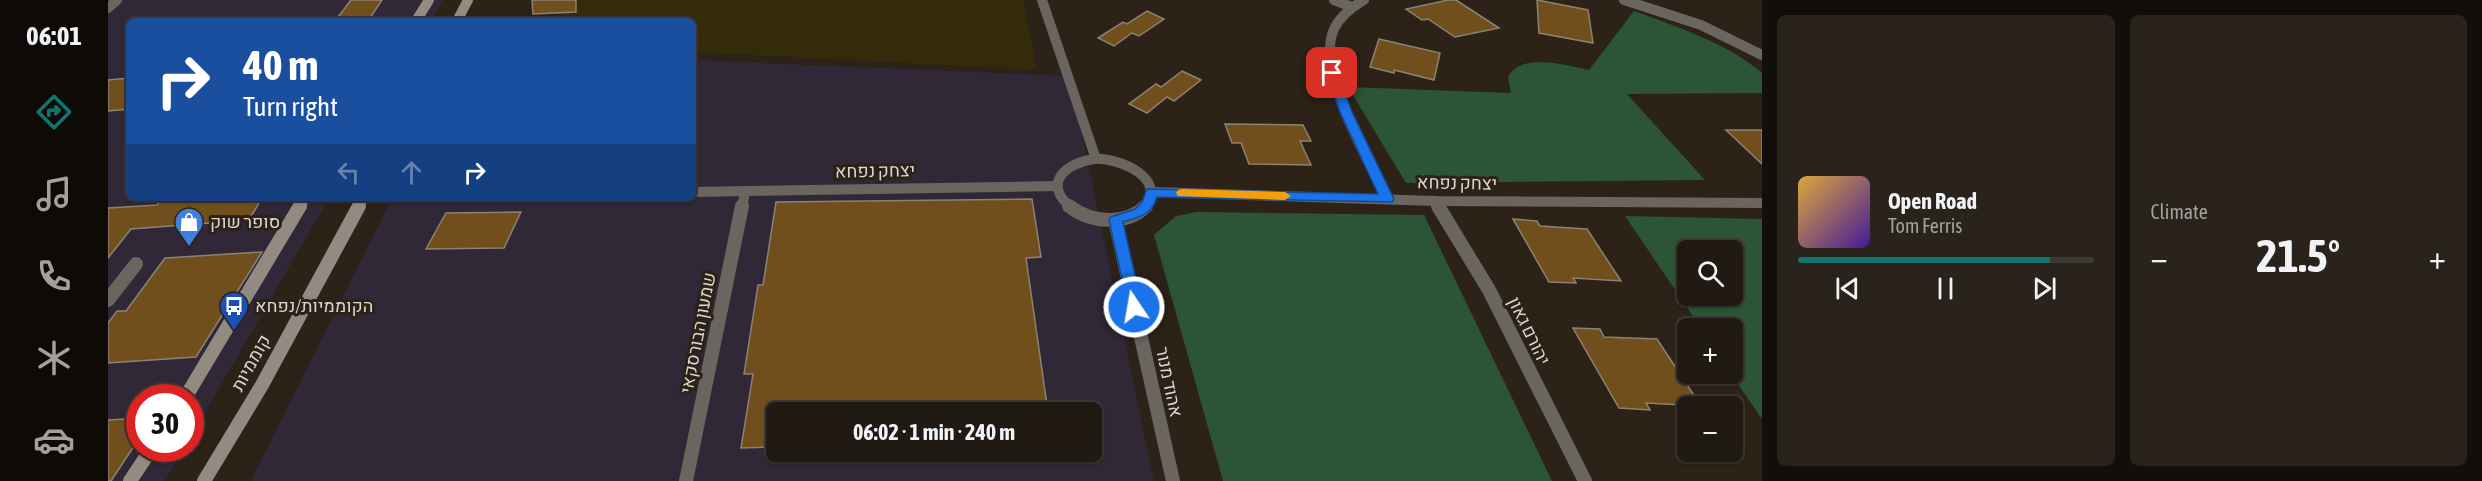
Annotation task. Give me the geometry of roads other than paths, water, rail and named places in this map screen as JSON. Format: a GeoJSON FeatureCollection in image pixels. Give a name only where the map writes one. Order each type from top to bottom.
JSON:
{"type":"FeatureCollection","features":[{"type":"Feature","properties":{"kind":"main road"},"geometry":{"type":"LineString","coordinates":[[418,18],[429,0]]}},
{"type":"Feature","properties":{"kind":"main road"},"geometry":{"type":"LineString","coordinates":[[459,18],[468,0]]}},
{"type":"Feature","properties":{"kind":"main road","name":"קוממיות"},"geometry":{"type":"LineString","coordinates":[[193,384],[303,201]]}},
{"type":"Feature","properties":{"kind":"main road","name":"קוממיות"},"geometry":{"type":"LineString","coordinates":[[204,481],[262,385],[361,201]]}},
{"type":"Feature","properties":{"kind":"main road"},"geometry":{"type":"LineString","coordinates":[[130,481],[143,462]]}},
{"type":"Feature","properties":{"kind":"street"},"geometry":{"type":"LineString","coordinates":[[108,8],[117,0]]}},
{"type":"Feature","properties":{"kind":"street"},"geometry":{"type":"LineString","coordinates":[[1042,0],[1096,159]]}},
{"type":"Feature","properties":{"kind":"street"},"geometry":{"type":"LineString","coordinates":[[1334,0],[1352,7]]}},
{"type":"Feature","properties":{"kind":"street"},"geometry":{"type":"LineString","coordinates":[[1364,0],[1352,7],[1338,23],[1330,41],[1332,73],[1346,112],[1387,199]]}},
{"type":"Feature","properties":{"kind":"street"},"geometry":{"type":"LineString","coordinates":[[1624,0],[1701,25],[1762,55]]}},
{"type":"Feature","properties":{"kind":"street"},"geometry":{"type":"LineString","coordinates":[[1653,8],[1661,0]]}},
{"type":"Feature","properties":{"kind":"street"},"geometry":{"type":"LineString","coordinates":[[1096,159],[1127,165],[1139,172],[1148,182],[1152,192],[1149,204],[1140,213],[1115,220],[1098,219],[1082,214],[1069,206],[1060,196],[1057,186],[1060,174],[1081,160],[1096,159]]}},
{"type":"Feature","properties":{"kind":"street","name":"יצחק נפחא"},"geometry":{"type":"LineString","coordinates":[[696,192],[1057,186]]}},
{"type":"Feature","properties":{"kind":"street","name":"שמעון הבורסקאי"},"geometry":{"type":"LineString","coordinates":[[686,481],[745,192]]}},
{"type":"Feature","properties":{"kind":"street","name":"יצחק נפחא"},"geometry":{"type":"LineString","coordinates":[[1152,192],[1435,201],[1762,204]]}},
{"type":"Feature","properties":{"kind":"street","name":"יהורם גאון"},"geometry":{"type":"LineString","coordinates":[[1435,201],[1489,290],[1585,481]]}},
{"type":"Feature","properties":{"kind":"street","name":"אהוד מנור"},"geometry":{"type":"LineString","coordinates":[[1115,220],[1173,481]]}},
{"type":"Feature","properties":{"kind":"street"},"geometry":{"type":"LineString","coordinates":[[108,300],[136,264]]}},
{"type":"Feature","properties":{"kind":"place","name":"סופר שוק"},"geometry":{"type":"Point","coordinates":[189,248]}},
{"type":"Feature","properties":{"kind":"place","name":"הקוממיות/נפחא"},"geometry":{"type":"Point","coordinates":[234,332]}}]}
